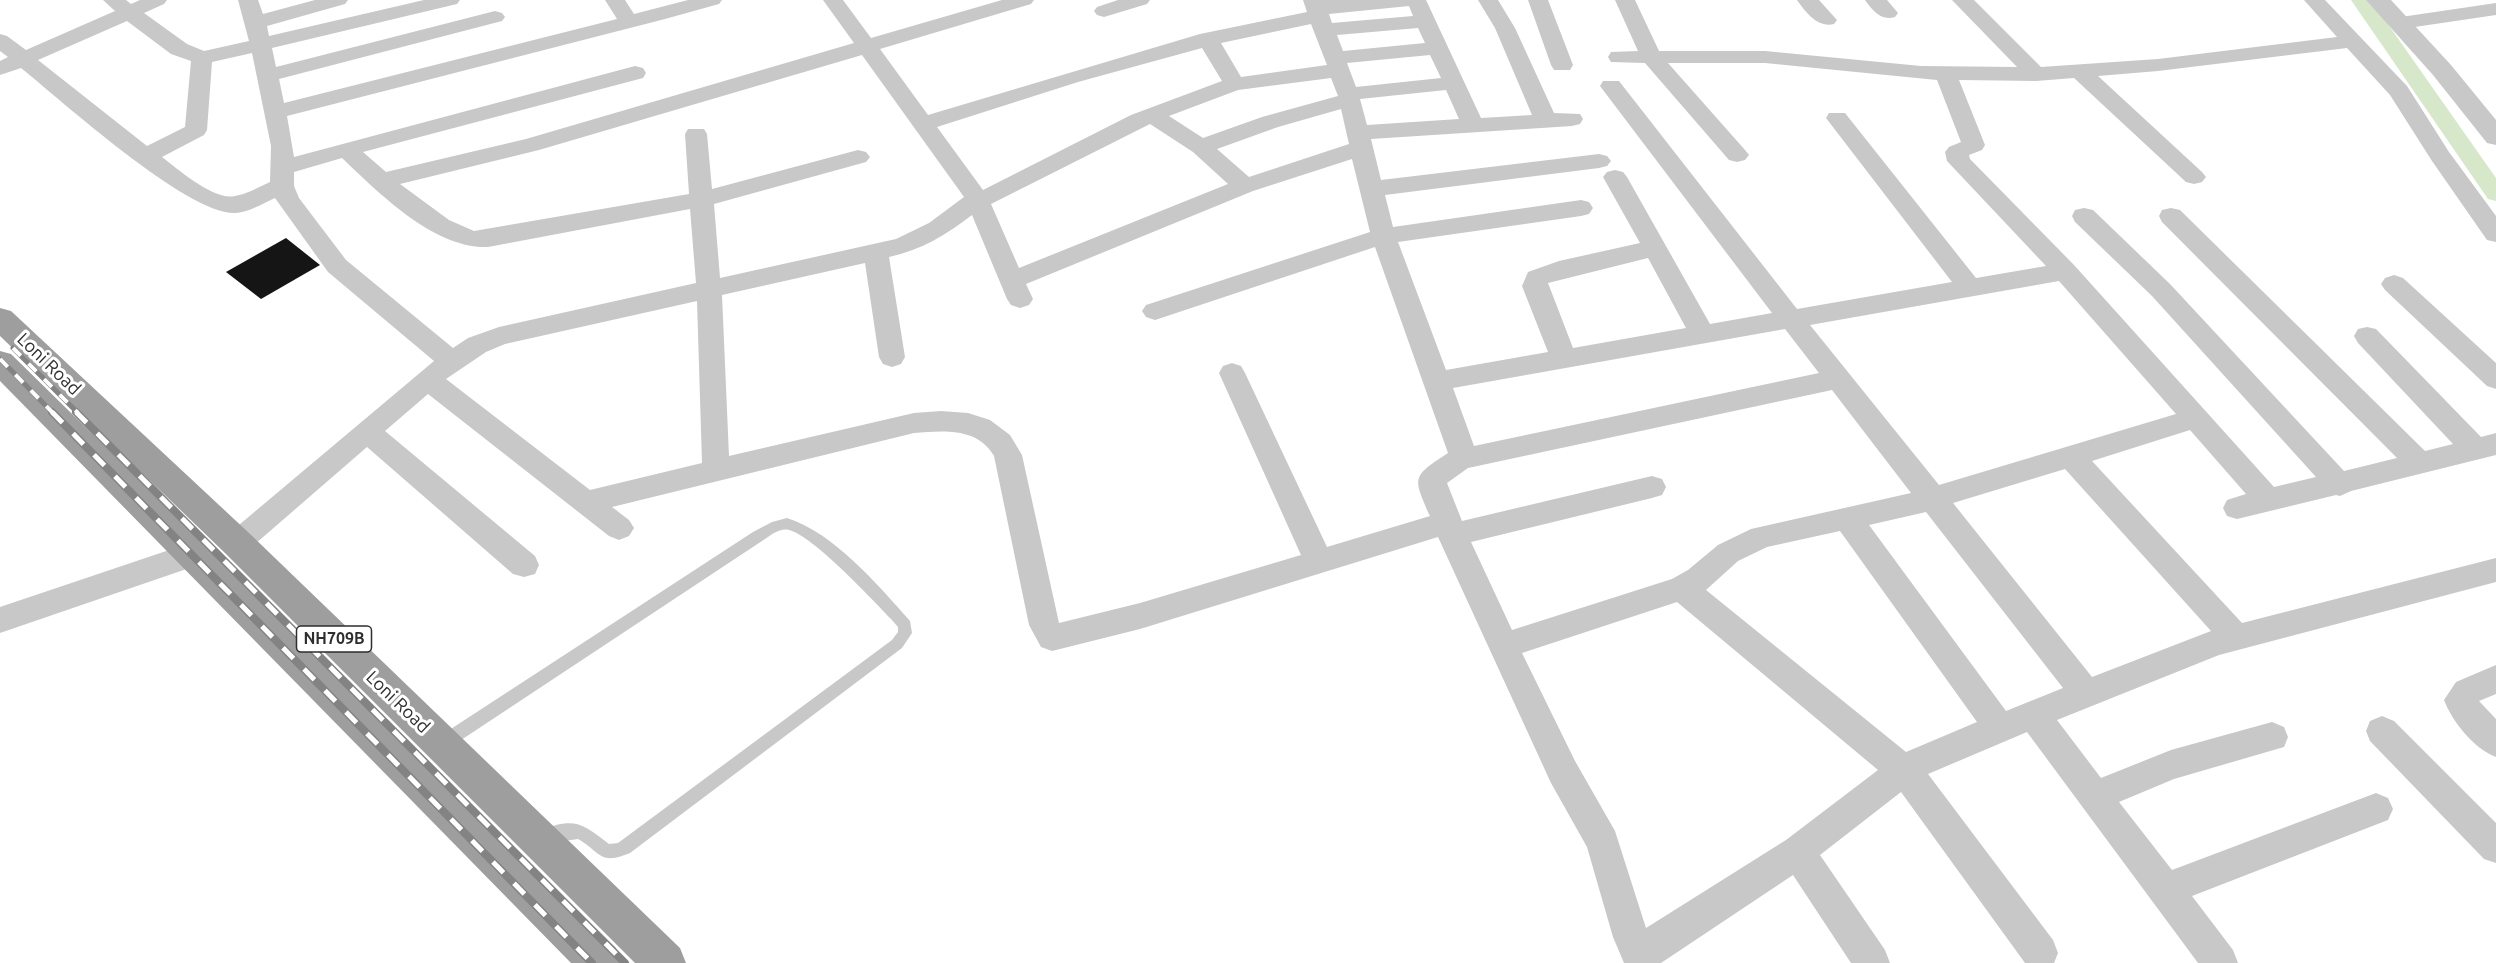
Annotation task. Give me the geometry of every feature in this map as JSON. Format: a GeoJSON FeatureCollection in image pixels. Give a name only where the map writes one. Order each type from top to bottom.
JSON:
{"type":"FeatureCollection","features":[{"type":"Feature","properties":{"kind":"highway","name":"Loni Road"},"geometry":{"type":"LineString","coordinates":[[0,318],[237,543],[665,963]]}},
{"type":"Feature","properties":{"kind":"highway","name":"Loni Road"},"geometry":{"type":"LineString","coordinates":[[0,362],[601,963]]}},
{"type":"Feature","properties":{"kind":"street"},"geometry":{"type":"LineString","coordinates":[[0,69],[24,59],[121,6],[157,0]]}},
{"type":"Feature","properties":{"kind":"street"},"geometry":{"type":"LineString","coordinates":[[248,0],[282,146],[282,177],[288,200],[337,267],[451,362]]}},
{"type":"Feature","properties":{"kind":"street"},"geometry":{"type":"LineString","coordinates":[[121,6],[179,49],[202,58],[338,0]]}},
{"type":"Feature","properties":{"kind":"street"},"geometry":{"type":"LineString","coordinates":[[257,34],[450,0]]}},
{"type":"Feature","properties":{"kind":"street"},"geometry":{"type":"LineString","coordinates":[[615,0],[629,22]]}},
{"type":"Feature","properties":{"kind":"street"},"geometry":{"type":"LineString","coordinates":[[273,112],[712,0]]}},
{"type":"Feature","properties":{"kind":"street"},"geometry":{"type":"LineString","coordinates":[[833,0],[977,199],[1016,289],[1245,186],[1359,140],[1473,125],[1572,119]]}},
{"type":"Feature","properties":{"kind":"street"},"geometry":{"type":"LineString","coordinates":[[381,181],[531,145],[867,45],[987,4],[1024,0]]}},
{"type":"Feature","properties":{"kind":"street"},"geometry":{"type":"LineString","coordinates":[[1104,11],[1140,0]]}},
{"type":"Feature","properties":{"kind":"street"},"geometry":{"type":"LineString","coordinates":[[923,124],[1070,76],[1207,38],[1318,14],[1412,0]]}},
{"type":"Feature","properties":{"kind":"street"},"geometry":{"type":"LineString","coordinates":[[1416,0],[1473,125]]}},
{"type":"Feature","properties":{"kind":"street"},"geometry":{"type":"LineString","coordinates":[[1488,0],[1505,28],[1546,120]]}},
{"type":"Feature","properties":{"kind":"street"},"geometry":{"type":"LineString","coordinates":[[1538,0],[1562,65]]}},
{"type":"Feature","properties":{"kind":"street"},"geometry":{"type":"LineString","coordinates":[[1625,0],[1652,58],[1737,155]]}},
{"type":"Feature","properties":{"kind":"street"},"geometry":{"type":"LineString","coordinates":[[1807,0],[1827,20]]}},
{"type":"Feature","properties":{"kind":"street"},"geometry":{"type":"LineString","coordinates":[[1962,0],[2036,74]]}},
{"type":"Feature","properties":{"kind":"street"},"geometry":{"type":"LineString","coordinates":[[2314,0],[2399,91],[2440,156],[2496,234]]}},
{"type":"Feature","properties":{"kind":"street"},"geometry":{"type":"LineString","coordinates":[[2378,0],[2402,24],[2496,137]]}},
{"type":"Feature","properties":{"kind":"street"},"geometry":{"type":"LineString","coordinates":[[2402,24],[2496,9]]}},
{"type":"Feature","properties":{"kind":"street"},"geometry":{"type":"LineString","coordinates":[[1318,14],[1425,21]]}},
{"type":"Feature","properties":{"kind":"street"},"geometry":{"type":"LineString","coordinates":[[1318,14],[1343,81],[1383,236],[1458,437],[1461,459]]}},
{"type":"Feature","properties":{"kind":"street"},"geometry":{"type":"LineString","coordinates":[[267,76],[495,17]]}},
{"type":"Feature","properties":{"kind":"street"},"geometry":{"type":"LineString","coordinates":[[1207,38],[1234,84]]}},
{"type":"Feature","properties":{"kind":"street"},"geometry":{"type":"LineString","coordinates":[[0,40],[145,156],[198,195],[229,205],[245,203],[282,177],[346,149],[635,73]]}},
{"type":"Feature","properties":{"kind":"street"},"geometry":{"type":"LineString","coordinates":[[1619,57],[1765,57],[1946,75],[2036,74],[2081,72],[2354,41]]}},
{"type":"Feature","properties":{"kind":"street"},"geometry":{"type":"LineString","coordinates":[[1201,147],[1270,122],[1343,81],[1437,48]]}},
{"type":"Feature","properties":{"kind":"street"},"geometry":{"type":"LineString","coordinates":[[145,156],[196,130],[199,125],[202,58]]}},
{"type":"Feature","properties":{"kind":"street"},"geometry":{"type":"LineString","coordinates":[[2081,72],[2194,177]]}},
{"type":"Feature","properties":{"kind":"street"},"geometry":{"type":"LineString","coordinates":[[1946,75],[1974,145],[1957,152],[1956,157],[2065,271],[2268,501]]}},
{"type":"Feature","properties":{"kind":"street"},"geometry":{"type":"LineString","coordinates":[[237,543],[427,379],[477,345],[528,327],[709,291],[876,254],[924,238],[977,199],[986,198],[1152,115],[1234,84],[1343,81],[1452,83]]}},
{"type":"Feature","properties":{"kind":"street"},"geometry":{"type":"LineString","coordinates":[[1611,86],[1790,318],[2085,692]]}},
{"type":"Feature","properties":{"kind":"street"},"geometry":{"type":"LineString","coordinates":[[1152,115],[1201,147],[1245,186]]}},
{"type":"Feature","properties":{"kind":"street"},"geometry":{"type":"LineString","coordinates":[[1838,118],[1970,288]]}},
{"type":"Feature","properties":{"kind":"street"},"geometry":{"type":"LineString","coordinates":[[696,134],[709,291],[716,471]]}},
{"type":"Feature","properties":{"kind":"street"},"geometry":{"type":"LineString","coordinates":[[346,149],[381,181],[447,227],[471,239],[488,239],[702,199],[858,157]]}},
{"type":"Feature","properties":{"kind":"street"},"geometry":{"type":"LineString","coordinates":[[1372,189],[1607,169],[1655,248],[1702,333]]}},
{"type":"Feature","properties":{"kind":"street"},"geometry":{"type":"LineString","coordinates":[[1155,311],[1383,236],[1581,208]]}},
{"type":"Feature","properties":{"kind":"street"},"geometry":{"type":"LineString","coordinates":[[2084,216],[2161,290],[2340,485]]}},
{"type":"Feature","properties":{"kind":"street"},"geometry":{"type":"LineString","coordinates":[[2171,216],[2419,462]]}},
{"type":"Feature","properties":{"kind":"street"},"geometry":{"type":"LineString","coordinates":[[1564,358],[1535,286],[1537,278],[1559,270],[1655,248]]}},
{"type":"Feature","properties":{"kind":"street"},"geometry":{"type":"LineString","coordinates":[[876,254],[892,357]]}},
{"type":"Feature","properties":{"kind":"street"},"geometry":{"type":"LineString","coordinates":[[1438,381],[2065,271]]}},
{"type":"Feature","properties":{"kind":"street"},"geometry":{"type":"LineString","coordinates":[[2394,284],[2496,379]]}},
{"type":"Feature","properties":{"kind":"street"},"geometry":{"type":"LineString","coordinates":[[2367,336],[2485,446]]}},
{"type":"Feature","properties":{"kind":"street"},"geometry":{"type":"LineString","coordinates":[[1232,373],[1319,561]]}},
{"type":"Feature","properties":{"kind":"street"},"geometry":{"type":"LineString","coordinates":[[427,379],[619,528]]}},
{"type":"Feature","properties":{"kind":"street"},"geometry":{"type":"LineString","coordinates":[[1838,379],[1556,441],[1461,459],[1432,478],[1433,490],[1503,646],[1563,772],[1603,842],[1641,958],[1798,852],[1904,771],[1926,757],[2085,692],[2235,637],[2496,570]]}},
{"type":"Feature","properties":{"kind":"street"},"geometry":{"type":"LineString","coordinates":[[1503,646],[1682,588],[1700,579],[1728,553],[1761,537],[1933,499],[2194,419]]}},
{"type":"Feature","properties":{"kind":"street"},"geometry":{"type":"LineString","coordinates":[[585,502],[914,423],[961,421],[982,427],[994,435],[1008,455],[1044,625],[1053,638],[1140,616],[1319,561],[1450,529],[1652,487]]}},
{"type":"Feature","properties":{"kind":"street"},"geometry":{"type":"LineString","coordinates":[[367,431],[524,565]]}},
{"type":"Feature","properties":{"kind":"street"},"geometry":{"type":"LineString","coordinates":[[2237,508],[2340,485],[2485,446]]}},
{"type":"Feature","properties":{"kind":"street"},"geometry":{"type":"LineString","coordinates":[[2071,457],[2235,637]]}},
{"type":"Feature","properties":{"kind":"street"},"geometry":{"type":"LineString","coordinates":[[1847,518],[1999,727]]}},
{"type":"Feature","properties":{"kind":"street"},"geometry":{"type":"LineString","coordinates":[[0,620],[193,554]]}},
{"type":"Feature","properties":{"kind":"street"},"geometry":{"type":"LineString","coordinates":[[1682,588],[1904,771],[1924,794],[2040,953]]}},
{"type":"Feature","properties":{"kind":"street"},"geometry":{"type":"LineString","coordinates":[[2496,679],[2467,692],[2460,700],[2496,742]]}},
{"type":"Feature","properties":{"kind":"street"},"geometry":{"type":"LineString","coordinates":[[2033,714],[2220,963]]}},
{"type":"Feature","properties":{"kind":"street"},"geometry":{"type":"LineString","coordinates":[[2382,731],[2496,847]]}},
{"type":"Feature","properties":{"kind":"street"},"geometry":{"type":"LineString","coordinates":[[2095,796],[2171,765],[2272,737]]}},
{"type":"Feature","properties":{"kind":"street"},"geometry":{"type":"LineString","coordinates":[[2165,890],[2223,866],[2319,833],[2376,809]]}},
{"type":"Feature","properties":{"kind":"street"},"geometry":{"type":"LineString","coordinates":[[1798,852],[1872,963]]}},
{"type":"Feature","properties":{"kind":"lane"},"geometry":{"type":"LineString","coordinates":[[441,744],[750,541],[772,528],[787,524],[801,527],[819,540],[905,625],[905,633],[897,644],[614,854],[604,851],[588,836],[580,832],[569,830],[537,838]]}},
{"type":"Feature","properties":{"kind":"building"},"geometry":{"type":"Polygon","coordinates":[[[286,238],[320,265],[261,299],[226,272],[286,238]]]}},
{"type":"Feature","properties":{"kind":"waterway"},"geometry":{"type":"LineString","coordinates":[[2361,0],[2496,194]]}},
{"type":"Feature","properties":{"kind":"railway"},"geometry":{"type":"LineString","coordinates":[[13,348],[78,413]]}},
{"type":"Feature","properties":{"kind":"railway"},"geometry":{"type":"LineString","coordinates":[[0,359],[53,413]]}},
{"type":"Feature","properties":{"kind":"railway"},"geometry":{"type":"LineString","coordinates":[[52,412],[592,963]]}},
{"type":"Feature","properties":{"kind":"railway"},"geometry":{"type":"LineString","coordinates":[[76,412],[625,963]]}}]}
